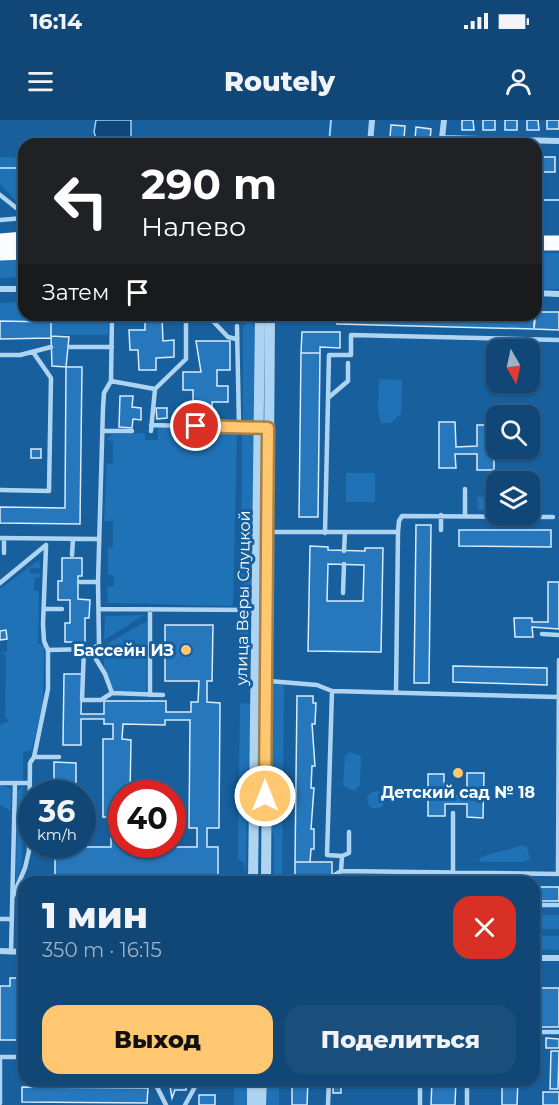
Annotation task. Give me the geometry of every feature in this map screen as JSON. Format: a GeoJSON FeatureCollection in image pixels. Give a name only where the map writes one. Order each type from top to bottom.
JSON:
{"type":"FeatureCollection","features":[{"type":"Feature","properties":{"kind":"main road"},"geometry":{"type":"LineString","coordinates":[[0,241],[18,240]]}},
{"type":"Feature","properties":{"kind":"main road"},"geometry":{"type":"LineString","coordinates":[[542,243],[559,243]]}},
{"type":"Feature","properties":{"kind":"main road"},"geometry":{"type":"LineString","coordinates":[[0,253],[18,252]]}},
{"type":"Feature","properties":{"kind":"street"},"geometry":{"type":"LineString","coordinates":[[370,138],[372,120]]}},
{"type":"Feature","properties":{"kind":"street"},"geometry":{"type":"LineString","coordinates":[[442,138],[444,120]]}},
{"type":"Feature","properties":{"kind":"street"},"geometry":{"type":"LineString","coordinates":[[542,141],[559,141]]}},
{"type":"Feature","properties":{"kind":"street"},"geometry":{"type":"LineString","coordinates":[[0,289],[18,289]]}},
{"type":"Feature","properties":{"kind":"street"},"geometry":{"type":"LineString","coordinates":[[542,293],[559,294]]}},
{"type":"Feature","properties":{"kind":"street","name":"улица Веры Слуцкой"},"geometry":{"type":"LineString","coordinates":[[260,321],[264,428]]}},
{"type":"Feature","properties":{"kind":"street","name":"улица Веры Слуцкой"},"geometry":{"type":"LineString","coordinates":[[253,876],[261,680],[264,428],[270,321]]}},
{"type":"Feature","properties":{"kind":"street","name":"улица Веры Слуцкой"},"geometry":{"type":"LineString","coordinates":[[263,532],[258,610],[266,876]]}},
{"type":"Feature","properties":{"kind":"street"},"geometry":{"type":"LineString","coordinates":[[0,951],[18,952]]}},
{"type":"Feature","properties":{"kind":"street"},"geometry":{"type":"LineString","coordinates":[[540,957],[559,958]]}},
{"type":"Feature","properties":{"kind":"street"},"geometry":{"type":"LineString","coordinates":[[252,1086],[252,1105]]}},
{"type":"Feature","properties":{"kind":"street"},"geometry":{"type":"LineString","coordinates":[[261,1105],[262,1086]]}},
{"type":"Feature","properties":{"kind":"lane"},"geometry":{"type":"LineString","coordinates":[[0,195],[18,211]]}},
{"type":"Feature","properties":{"kind":"lane"},"geometry":{"type":"LineString","coordinates":[[0,220],[18,217]]}},
{"type":"Feature","properties":{"kind":"lane"},"geometry":{"type":"LineString","coordinates":[[559,235],[559,243]]}},
{"type":"Feature","properties":{"kind":"lane"},"geometry":{"type":"LineString","coordinates":[[48,650],[87,649],[99,645],[98,539],[102,431],[104,393],[111,381],[112,321]]}},
{"type":"Feature","properties":{"kind":"lane"},"geometry":{"type":"LineString","coordinates":[[186,321],[186,359],[155,389],[151,428],[264,428]]}},
{"type":"Feature","properties":{"kind":"lane"},"geometry":{"type":"LineString","coordinates":[[213,321],[228,337],[236,339]]}},
{"type":"Feature","properties":{"kind":"lane"},"geometry":{"type":"LineString","coordinates":[[237,326],[239,428]]}},
{"type":"Feature","properties":{"kind":"lane"},"geometry":{"type":"LineString","coordinates":[[326,533],[329,355],[351,355],[351,334],[559,340]]}},
{"type":"Feature","properties":{"kind":"lane"},"geometry":{"type":"LineString","coordinates":[[0,355],[33,352],[51,347]]}},
{"type":"Feature","properties":{"kind":"lane"},"geometry":{"type":"LineString","coordinates":[[69,347],[112,347]]}},
{"type":"Feature","properties":{"kind":"lane"},"geometry":{"type":"LineString","coordinates":[[0,490],[49,491],[51,378],[33,352]]}},
{"type":"Feature","properties":{"kind":"lane"},"geometry":{"type":"LineString","coordinates":[[328,398],[348,381],[348,363]]}},
{"type":"Feature","properties":{"kind":"lane"},"geometry":{"type":"LineString","coordinates":[[111,381],[155,389]]}},
{"type":"Feature","properties":{"kind":"lane"},"geometry":{"type":"LineString","coordinates":[[102,431],[132,431]]}},
{"type":"Feature","properties":{"kind":"lane"},"geometry":{"type":"LineString","coordinates":[[465,489],[465,516]]}},
{"type":"Feature","properties":{"kind":"lane"},"geometry":{"type":"LineString","coordinates":[[441,515],[441,530]]}},
{"type":"Feature","properties":{"kind":"lane"},"geometry":{"type":"LineString","coordinates":[[396,693],[398,532],[402,516],[553,517]]}},
{"type":"Feature","properties":{"kind":"lane"},"geometry":{"type":"LineString","coordinates":[[344,551],[345,531]]}},
{"type":"Feature","properties":{"kind":"lane"},"geometry":{"type":"LineString","coordinates":[[263,532],[398,532]]}},
{"type":"Feature","properties":{"kind":"lane"},"geometry":{"type":"LineString","coordinates":[[4,553],[2,538],[98,539]]}},
{"type":"Feature","properties":{"kind":"lane"},"geometry":{"type":"LineString","coordinates":[[30,780],[30,763],[34,757],[48,688],[48,650],[44,641],[46,539]]}},
{"type":"Feature","properties":{"kind":"lane"},"geometry":{"type":"LineString","coordinates":[[72,555],[73,539]]}},
{"type":"Feature","properties":{"kind":"lane"},"geometry":{"type":"LineString","coordinates":[[1,580],[46,547]]}},
{"type":"Feature","properties":{"kind":"lane"},"geometry":{"type":"LineString","coordinates":[[343,593],[344,564]]}},
{"type":"Feature","properties":{"kind":"lane"},"geometry":{"type":"LineString","coordinates":[[80,582],[98,582]]}},
{"type":"Feature","properties":{"kind":"lane"},"geometry":{"type":"LineString","coordinates":[[44,609],[62,609]]}},
{"type":"Feature","properties":{"kind":"lane"},"geometry":{"type":"LineString","coordinates":[[99,609],[258,610]]}},
{"type":"Feature","properties":{"kind":"lane"},"geometry":{"type":"LineString","coordinates":[[150,609],[150,695]]}},
{"type":"Feature","properties":{"kind":"lane"},"geometry":{"type":"LineString","coordinates":[[542,634],[559,635]]}},
{"type":"Feature","properties":{"kind":"lane"},"geometry":{"type":"LineString","coordinates":[[87,649],[105,674],[112,693]]}},
{"type":"Feature","properties":{"kind":"lane"},"geometry":{"type":"LineString","coordinates":[[87,649],[82,700],[101,700],[112,693],[162,695]]}},
{"type":"Feature","properties":{"kind":"lane"},"geometry":{"type":"LineString","coordinates":[[341,871],[558,874],[559,660]]}},
{"type":"Feature","properties":{"kind":"lane"},"geometry":{"type":"LineString","coordinates":[[261,680],[317,685],[332,691],[558,697]]}},
{"type":"Feature","properties":{"kind":"lane"},"geometry":{"type":"LineString","coordinates":[[332,691],[327,855],[342,856],[349,853],[349,832]]}},
{"type":"Feature","properties":{"kind":"lane"},"geometry":{"type":"LineString","coordinates":[[34,757],[59,757]]}},
{"type":"Feature","properties":{"kind":"lane"},"geometry":{"type":"LineString","coordinates":[[0,783],[15,783],[11,952]]}},
{"type":"Feature","properties":{"kind":"lane"},"geometry":{"type":"LineString","coordinates":[[453,813],[453,872]]}},
{"type":"Feature","properties":{"kind":"lane"},"geometry":{"type":"LineString","coordinates":[[336,876],[341,871],[342,856]]}},
{"type":"Feature","properties":{"kind":"lane"},"geometry":{"type":"LineString","coordinates":[[22,876],[27,858]]}},
{"type":"Feature","properties":{"kind":"lane"},"geometry":{"type":"LineString","coordinates":[[13,896],[18,884]]}},
{"type":"Feature","properties":{"kind":"lane"},"geometry":{"type":"LineString","coordinates":[[540,905],[559,905]]}},
{"type":"Feature","properties":{"kind":"lane"},"geometry":{"type":"LineString","coordinates":[[0,919],[11,919]]}},
{"type":"Feature","properties":{"kind":"lane"},"geometry":{"type":"LineString","coordinates":[[540,1032],[559,1032]]}},
{"type":"Feature","properties":{"kind":"lane"},"geometry":{"type":"LineString","coordinates":[[0,1103],[0,1057],[18,1057]]}},
{"type":"Feature","properties":{"kind":"lane"},"geometry":{"type":"LineString","coordinates":[[155,1086],[166,1105]]}},
{"type":"Feature","properties":{"kind":"lane"},"geometry":{"type":"LineString","coordinates":[[185,1105],[195,1086]]}},
{"type":"Feature","properties":{"kind":"lane"},"geometry":{"type":"LineString","coordinates":[[328,1105],[329,1086]]}},
{"type":"Feature","properties":{"kind":"lane"},"geometry":{"type":"LineString","coordinates":[[420,1086],[420,1105]]}},
{"type":"Feature","properties":{"kind":"lane"},"geometry":{"type":"LineString","coordinates":[[467,1086],[467,1105]]}},
{"type":"Feature","properties":{"kind":"shaded area"},"geometry":{"type":"Polygon","coordinates":[[[96,120],[131,120],[131,138],[96,138],[94,132],[96,120]]]}},
{"type":"Feature","properties":{"kind":"shaded area"},"geometry":{"type":"Polygon","coordinates":[[[0,157],[18,158],[18,203],[0,184],[0,157]]]}},
{"type":"Feature","properties":{"kind":"shaded area"},"geometry":{"type":"Polygon","coordinates":[[[542,253],[559,253],[559,289],[542,289],[542,253]]]}},
{"type":"Feature","properties":{"kind":"shaded area"},"geometry":{"type":"Polygon","coordinates":[[[18,258],[18,277],[0,278],[0,259],[18,258]]]}},
{"type":"Feature","properties":{"kind":"shaded area"},"geometry":{"type":"Polygon","coordinates":[[[18,302],[18,321],[0,321],[0,303],[18,302]]]}},
{"type":"Feature","properties":{"kind":"shaded area"},"geometry":{"type":"Polygon","coordinates":[[[51,321],[109,321],[108,335],[52,335],[51,321]]]}},
{"type":"Feature","properties":{"kind":"shaded area"},"geometry":{"type":"Polygon","coordinates":[[[251,321],[255,328],[254,422],[243,423],[243,326],[251,321]]]}},
{"type":"Feature","properties":{"kind":"shaded area"},"geometry":{"type":"Polygon","coordinates":[[[379,379],[402,380],[401,413],[391,423],[381,423],[378,411],[379,379]]]}},
{"type":"Feature","properties":{"kind":"shaded area"},"geometry":{"type":"Polygon","coordinates":[[[158,427],[237,429],[233,606],[108,603],[107,587],[114,586],[114,575],[108,575],[108,548],[113,547],[113,521],[104,521],[107,464],[113,463],[113,441],[108,438],[112,434],[145,433],[145,440],[158,440],[158,427]]]}},
{"type":"Feature","properties":{"kind":"shaded area"},"geometry":{"type":"Polygon","coordinates":[[[242,431],[254,433],[253,588],[243,586],[241,578],[242,431]]]}},
{"type":"Feature","properties":{"kind":"shaded area"},"geometry":{"type":"Polygon","coordinates":[[[346,473],[375,473],[375,502],[346,502],[346,473]]]}},
{"type":"Feature","properties":{"kind":"shaded area"},"geometry":{"type":"Polygon","coordinates":[[[477,497],[486,497],[486,510],[478,510],[477,497]]]}},
{"type":"Feature","properties":{"kind":"shaded area"},"geometry":{"type":"Polygon","coordinates":[[[39,560],[40,568],[30,568],[30,573],[40,574],[40,577],[35,578],[34,590],[39,591],[38,643],[44,645],[43,705],[31,751],[23,752],[23,780],[0,780],[0,725],[9,721],[5,717],[6,656],[0,652],[7,652],[7,630],[0,631],[0,589],[39,560]]]}},
{"type":"Feature","properties":{"kind":"shaded area"},"geometry":{"type":"Polygon","coordinates":[[[144,615],[104,640],[105,616],[144,615]]]}},
{"type":"Feature","properties":{"kind":"shaded area"},"geometry":{"type":"Polygon","coordinates":[[[241,616],[249,621],[249,669],[245,671],[240,669],[241,616]]]}},
{"type":"Feature","properties":{"kind":"shaded area"},"geometry":{"type":"Polygon","coordinates":[[[147,621],[146,692],[113,691],[104,668],[105,645],[147,621]]]}},
{"type":"Feature","properties":{"kind":"shaded area"},"geometry":{"type":"Polygon","coordinates":[[[275,684],[284,684],[282,876],[274,876],[274,839],[270,822],[272,687],[275,684]]]}},
{"type":"Feature","properties":{"kind":"shaded area"},"geometry":{"type":"Polygon","coordinates":[[[240,703],[251,704],[245,876],[244,863],[238,859],[240,703]]]}},
{"type":"Feature","properties":{"kind":"shaded area"},"geometry":{"type":"Polygon","coordinates":[[[350,752],[361,756],[360,785],[354,791],[343,786],[345,756],[350,752]]]}},
{"type":"Feature","properties":{"kind":"shaded area"},"geometry":{"type":"Polygon","coordinates":[[[0,785],[11,789],[11,811],[0,805],[0,785]]]}},
{"type":"Feature","properties":{"kind":"shaded area"},"geometry":{"type":"Polygon","coordinates":[[[376,791],[382,794],[385,800],[382,806],[376,809],[370,806],[367,800],[370,794],[376,791]]]}},
{"type":"Feature","properties":{"kind":"shaded area"},"geometry":{"type":"Polygon","coordinates":[[[17,792],[18,858],[22,858],[16,881],[17,792]]]}},
{"type":"Feature","properties":{"kind":"shaded area"},"geometry":{"type":"Polygon","coordinates":[[[521,845],[527,847],[530,859],[524,862],[479,862],[480,858],[521,845]]]}},
{"type":"Feature","properties":{"kind":"shaded area"},"geometry":{"type":"Polygon","coordinates":[[[540,915],[559,915],[559,929],[540,929],[540,915]]]}},
{"type":"Feature","properties":{"kind":"shaded area"},"geometry":{"type":"Polygon","coordinates":[[[540,936],[559,936],[559,950],[540,949],[540,936]]]}},
{"type":"Feature","properties":{"kind":"shaded area"},"geometry":{"type":"Polygon","coordinates":[[[234,1086],[247,1086],[247,1105],[234,1105],[234,1086]]]}},
{"type":"Feature","properties":{"kind":"shaded area"},"geometry":{"type":"Polygon","coordinates":[[[267,1086],[279,1086],[279,1105],[266,1105],[267,1086]]]}},
{"type":"Feature","properties":{"kind":"building"},"geometry":{"type":"Polygon","coordinates":[[[462,120],[473,120],[474,130],[462,130],[462,120]]]}},
{"type":"Feature","properties":{"kind":"building"},"geometry":{"type":"Polygon","coordinates":[[[483,120],[495,120],[495,130],[483,130],[483,120]]]}},
{"type":"Feature","properties":{"kind":"building"},"geometry":{"type":"Polygon","coordinates":[[[505,120],[517,120],[517,130],[505,130],[505,120]]]}},
{"type":"Feature","properties":{"kind":"building"},"geometry":{"type":"Polygon","coordinates":[[[527,120],[538,120],[539,130],[527,130],[527,120]]]}},
{"type":"Feature","properties":{"kind":"building"},"geometry":{"type":"Polygon","coordinates":[[[547,120],[559,120],[559,129],[547,129],[547,120]]]}},
{"type":"Feature","properties":{"kind":"building"},"geometry":{"type":"Polygon","coordinates":[[[391,125],[405,126],[404,138],[390,137],[391,125]]]}},
{"type":"Feature","properties":{"kind":"building"},"geometry":{"type":"Polygon","coordinates":[[[416,127],[431,129],[430,138],[415,138],[416,127]]]}},
{"type":"Feature","properties":{"kind":"building"},"geometry":{"type":"Polygon","coordinates":[[[543,157],[555,157],[555,172],[543,172],[543,157]]]}},
{"type":"Feature","properties":{"kind":"building"},"geometry":{"type":"Polygon","coordinates":[[[542,312],[559,312],[559,330],[534,329],[535,321],[542,321],[542,312]]]}},
{"type":"Feature","properties":{"kind":"building"},"geometry":{"type":"Polygon","coordinates":[[[0,321],[51,322],[51,338],[0,339],[0,321]]]}},
{"type":"Feature","properties":{"kind":"building"},"geometry":{"type":"Polygon","coordinates":[[[145,321],[162,321],[163,341],[174,340],[174,357],[156,358],[156,370],[139,370],[138,350],[130,350],[129,330],[145,330],[145,321]]]}},
{"type":"Feature","properties":{"kind":"building"},"geometry":{"type":"Polygon","coordinates":[[[337,321],[534,321],[534,329],[337,324],[337,321]]]}},
{"type":"Feature","properties":{"kind":"building"},"geometry":{"type":"Polygon","coordinates":[[[302,332],[340,332],[340,348],[320,347],[320,353],[301,353],[302,332]]]}},
{"type":"Feature","properties":{"kind":"building"},"geometry":{"type":"Polygon","coordinates":[[[51,336],[69,337],[66,367],[52,366],[51,336]]]}},
{"type":"Feature","properties":{"kind":"building"},"geometry":{"type":"Polygon","coordinates":[[[196,341],[230,341],[230,370],[217,370],[217,386],[228,386],[228,402],[212,402],[212,415],[193,415],[193,390],[183,390],[183,372],[201,372],[196,341]]]}},
{"type":"Feature","properties":{"kind":"building"},"geometry":{"type":"Polygon","coordinates":[[[301,353],[320,353],[318,517],[299,517],[301,353]]]}},
{"type":"Feature","properties":{"kind":"building"},"geometry":{"type":"Polygon","coordinates":[[[66,367],[82,367],[80,524],[0,523],[0,507],[65,508],[66,367]]]}},
{"type":"Feature","properties":{"kind":"building"},"geometry":{"type":"Polygon","coordinates":[[[120,396],[133,396],[132,407],[141,408],[141,420],[133,419],[132,428],[119,427],[120,396]]]}},
{"type":"Feature","properties":{"kind":"building"},"geometry":{"type":"Polygon","coordinates":[[[156,408],[167,408],[167,418],[157,419],[156,408]]]}},
{"type":"Feature","properties":{"kind":"building"},"geometry":{"type":"Polygon","coordinates":[[[439,422],[455,422],[456,447],[477,446],[477,425],[486,425],[486,459],[494,459],[494,470],[477,470],[477,454],[455,454],[456,468],[439,468],[439,422]]]}},
{"type":"Feature","properties":{"kind":"building"},"geometry":{"type":"Polygon","coordinates":[[[31,449],[41,449],[41,458],[31,458],[31,449]]]}},
{"type":"Feature","properties":{"kind":"building"},"geometry":{"type":"Polygon","coordinates":[[[416,525],[431,525],[429,683],[414,683],[416,525]]]}},
{"type":"Feature","properties":{"kind":"building"},"geometry":{"type":"Polygon","coordinates":[[[459,530],[551,530],[551,547],[459,546],[459,530]]]}},
{"type":"Feature","properties":{"kind":"building"},"geometry":{"type":"Polygon","coordinates":[[[310,546],[328,547],[328,550],[365,551],[365,548],[383,548],[381,652],[308,651],[310,546]],[[328,564],[327,601],[363,601],[364,565],[328,564]]]}},
{"type":"Feature","properties":{"kind":"building"},"geometry":{"type":"Polygon","coordinates":[[[62,558],[82,558],[82,576],[78,576],[78,599],[90,600],[89,618],[85,618],[85,642],[65,642],[65,623],[70,623],[70,600],[58,600],[58,581],[62,581],[62,558]]]}},
{"type":"Feature","properties":{"kind":"building"},"geometry":{"type":"Polygon","coordinates":[[[548,582],[559,582],[559,629],[532,627],[533,637],[515,637],[514,618],[532,618],[532,622],[548,622],[548,582]]]}},
{"type":"Feature","properties":{"kind":"building"},"geometry":{"type":"Polygon","coordinates":[[[165,625],[213,625],[212,681],[207,681],[207,702],[220,703],[219,828],[207,828],[207,847],[218,847],[218,876],[55,876],[55,858],[96,858],[96,847],[108,847],[108,858],[186,858],[186,847],[197,847],[197,828],[189,828],[190,720],[165,720],[165,725],[123,724],[122,739],[131,740],[130,780],[108,780],[108,817],[103,817],[103,739],[113,739],[113,724],[104,724],[104,719],[81,719],[81,745],[63,745],[64,674],[82,674],[81,714],[104,714],[104,701],[166,701],[166,712],[191,712],[191,702],[198,702],[199,681],[165,681],[165,625]]]}},
{"type":"Feature","properties":{"kind":"building"},"geometry":{"type":"Polygon","coordinates":[[[6,630],[7,639],[0,640],[0,631],[6,630]]]}},
{"type":"Feature","properties":{"kind":"building"},"geometry":{"type":"Polygon","coordinates":[[[453,666],[547,668],[547,685],[453,682],[453,666]]]}},
{"type":"Feature","properties":{"kind":"building"},"geometry":{"type":"Polygon","coordinates":[[[297,696],[313,696],[313,703],[316,703],[315,724],[312,724],[315,766],[312,766],[311,788],[314,788],[311,829],[314,829],[314,849],[311,849],[310,862],[295,862],[297,696]]]}},
{"type":"Feature","properties":{"kind":"building"},"geometry":{"type":"Polygon","coordinates":[[[54,762],[76,763],[76,780],[54,780],[54,762]]]}},
{"type":"Feature","properties":{"kind":"building"},"geometry":{"type":"Polygon","coordinates":[[[467,773],[484,773],[483,818],[467,817],[467,804],[445,804],[445,816],[428,816],[428,774],[444,774],[444,796],[467,796],[467,773]]]}},
{"type":"Feature","properties":{"kind":"building"},"geometry":{"type":"Polygon","coordinates":[[[295,862],[332,862],[332,876],[295,876],[295,862]]]}},
{"type":"Feature","properties":{"kind":"building"},"geometry":{"type":"Polygon","coordinates":[[[540,887],[559,887],[559,901],[540,901],[540,887]]]}},
{"type":"Feature","properties":{"kind":"building"},"geometry":{"type":"Polygon","coordinates":[[[10,978],[18,978],[18,1040],[0,1040],[0,986],[10,986],[10,978]]]}},
{"type":"Feature","properties":{"kind":"building"},"geometry":{"type":"Polygon","coordinates":[[[540,988],[559,988],[559,1027],[540,1027],[540,988]]]}},
{"type":"Feature","properties":{"kind":"building"},"geometry":{"type":"Polygon","coordinates":[[[546,1038],[559,1039],[559,1048],[546,1048],[546,1038]]]}},
{"type":"Feature","properties":{"kind":"building"},"geometry":{"type":"Polygon","coordinates":[[[551,1051],[559,1051],[558,1089],[550,1089],[551,1051]]]}},
{"type":"Feature","properties":{"kind":"building"},"geometry":{"type":"Polygon","coordinates":[[[170,1086],[186,1086],[186,1090],[175,1090],[172,1098],[170,1086]]]}},
{"type":"Feature","properties":{"kind":"building"},"geometry":{"type":"Polygon","coordinates":[[[292,1086],[308,1086],[307,1105],[292,1105],[292,1086]]]}},
{"type":"Feature","properties":{"kind":"building"},"geometry":{"type":"Polygon","coordinates":[[[333,1086],[341,1086],[341,1093],[333,1093],[333,1086]]]}},
{"type":"Feature","properties":{"kind":"building"},"geometry":{"type":"Polygon","coordinates":[[[432,1086],[456,1086],[455,1105],[431,1105],[432,1086]]]}},
{"type":"Feature","properties":{"kind":"building"},"geometry":{"type":"Polygon","coordinates":[[[502,1086],[518,1086],[517,1105],[502,1105],[502,1086]]]}},
{"type":"Feature","properties":{"kind":"building"},"geometry":{"type":"Polygon","coordinates":[[[22,1087],[148,1088],[147,1103],[22,1102],[22,1087]]]}},
{"type":"Feature","properties":{"kind":"building"},"geometry":{"type":"Polygon","coordinates":[[[543,1092],[559,1092],[559,1105],[543,1105],[543,1092]]]}},
{"type":"Feature","properties":{"kind":"building"},"geometry":{"type":"Polygon","coordinates":[[[199,1095],[215,1095],[215,1105],[199,1105],[199,1095]]]}},
{"type":"Feature","properties":{"kind":"waterway"},"geometry":{"type":"LineString","coordinates":[[330,138],[331,120]]}},
{"type":"Feature","properties":{"kind":"waterway"},"geometry":{"type":"LineString","coordinates":[[0,168],[18,168]]}},
{"type":"Feature","properties":{"kind":"waterway"},"geometry":{"type":"LineString","coordinates":[[542,200],[559,200]]}},
{"type":"Feature","properties":{"kind":"place","name":"Бассейн ИЗ"},"geometry":{"type":"Point","coordinates":[186,650]}},
{"type":"Feature","properties":{"kind":"place","name":"Детский сад № 18"},"geometry":{"type":"Point","coordinates":[458,773]}},
{"type":"Feature","properties":{"kind":"route"},"geometry":{"type":"LineString","coordinates":[[196,426],[268,428],[265,796]]}}]}
